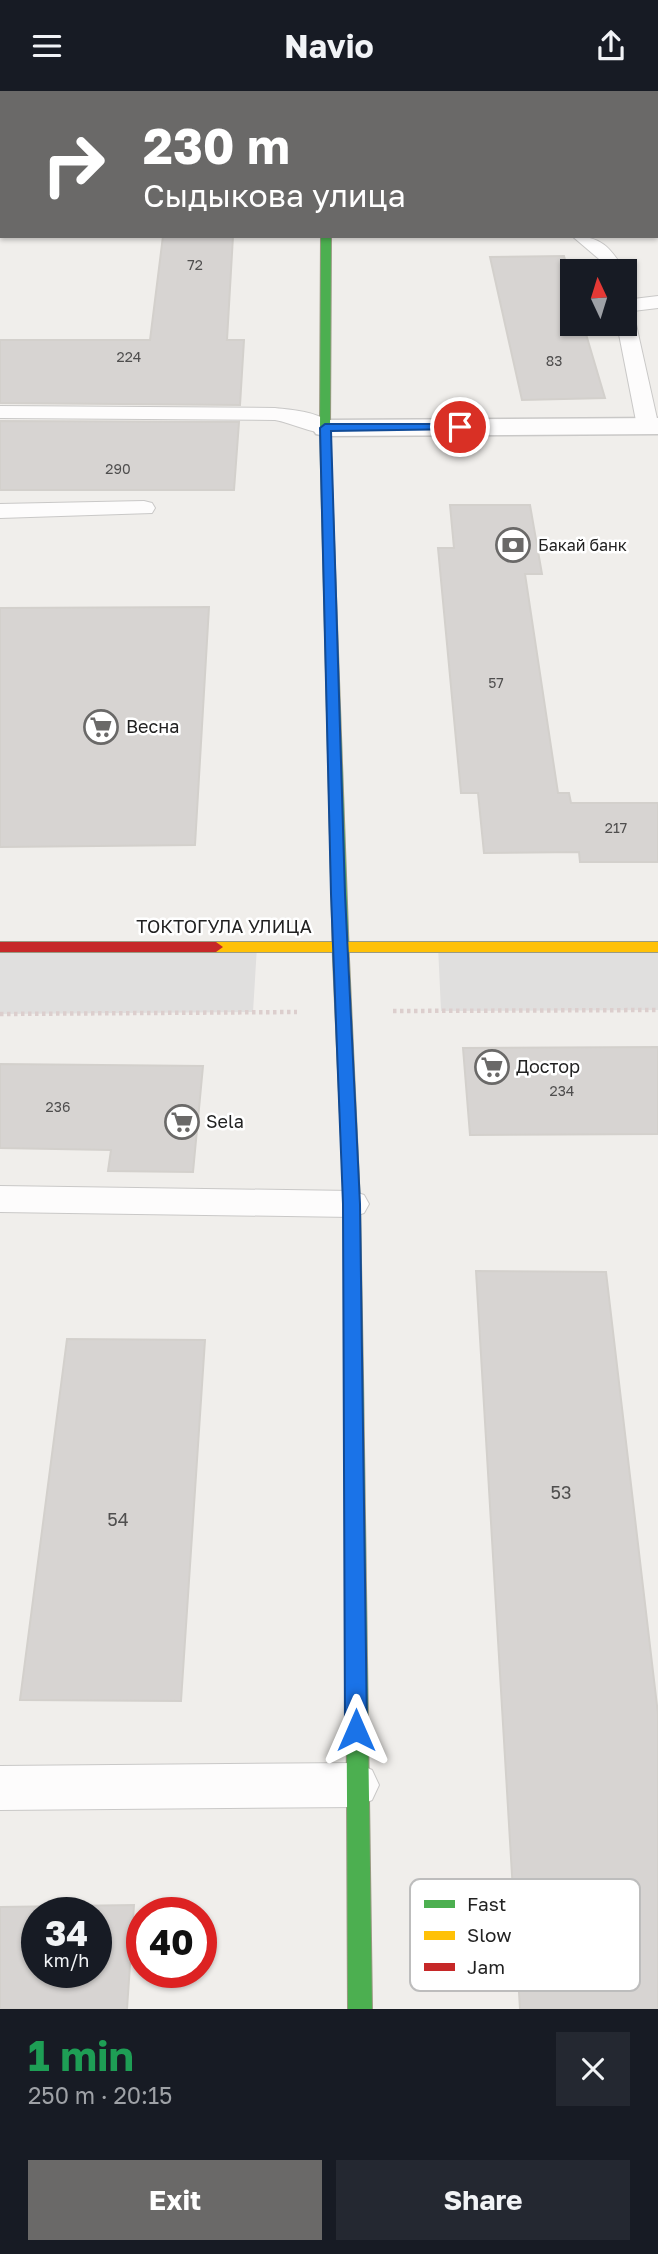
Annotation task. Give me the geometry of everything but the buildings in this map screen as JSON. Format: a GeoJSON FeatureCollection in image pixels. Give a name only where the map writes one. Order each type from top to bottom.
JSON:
{"type":"FeatureCollection","features":[{"type":"Feature","properties":{"kind":"street"},"geometry":{"type":"LineString","coordinates":[[326,238],[325,428],[338,894],[352,1204],[360,2009]]}},
{"type":"Feature","properties":{"kind":"street"},"geometry":{"type":"LineString","coordinates":[[325,428],[653,426]]}},
{"type":"Feature","properties":{"kind":"street","name":"ТОКТОГУЛА УЛИЦА"},"geometry":{"type":"LineString","coordinates":[[0,947],[658,947]]}},
{"type":"Feature","properties":{"kind":"lane"},"geometry":{"type":"LineString","coordinates":[[584,238],[608,259]]}},
{"type":"Feature","properties":{"kind":"lane"},"geometry":{"type":"LineString","coordinates":[[637,305],[658,302]]}},
{"type":"Feature","properties":{"kind":"lane"},"geometry":{"type":"LineString","coordinates":[[630,336],[653,426]]}},
{"type":"Feature","properties":{"kind":"lane"},"geometry":{"type":"LineString","coordinates":[[0,412],[275,414],[298,417],[325,428]]}},
{"type":"Feature","properties":{"kind":"lane"},"geometry":{"type":"LineString","coordinates":[[0,511],[145,508]]}},
{"type":"Feature","properties":{"kind":"lane"},"geometry":{"type":"LineString","coordinates":[[0,1199],[352,1204]]}},
{"type":"Feature","properties":{"kind":"lane"},"geometry":{"type":"LineString","coordinates":[[0,1788],[357,1785]]}},
{"type":"Feature","properties":{"kind":"shaded area"},"geometry":{"type":"Polygon","coordinates":[[[257,946],[253,1012],[0,1014],[0,947],[257,946]]]}},
{"type":"Feature","properties":{"kind":"shaded area"},"geometry":{"type":"Polygon","coordinates":[[[438,946],[658,947],[658,1010],[441,1011],[438,946]]]}},
{"type":"Feature","properties":{"kind":"traffic: fast"},"geometry":{"type":"LineString","coordinates":[[326,238],[325,428],[341,959]]}},
{"type":"Feature","properties":{"kind":"traffic: fast"},"geometry":{"type":"LineString","coordinates":[[354,1377],[360,2009]]}},
{"type":"Feature","properties":{"kind":"traffic: slow"},"geometry":{"type":"LineString","coordinates":[[216,947],[658,947]]}},
{"type":"Feature","properties":{"kind":"traffic: slow"},"geometry":{"type":"LineString","coordinates":[[341,959],[352,1204],[354,1377]]}},
{"type":"Feature","properties":{"kind":"traffic: jam"},"geometry":{"type":"LineString","coordinates":[[0,947],[216,947]]}},
{"type":"Feature","properties":{"kind":"place","name":"Бакай банк"},"geometry":{"type":"Point","coordinates":[513,545]}},
{"type":"Feature","properties":{"kind":"place","name":"Весна"},"geometry":{"type":"Point","coordinates":[101,727]}},
{"type":"Feature","properties":{"kind":"place","name":"Достор"},"geometry":{"type":"Point","coordinates":[492,1067]}},
{"type":"Feature","properties":{"kind":"place","name":"Sela"},"geometry":{"type":"Point","coordinates":[182,1122]}},
{"type":"Feature","properties":{"kind":"route"},"geometry":{"type":"LineString","coordinates":[[356,1730],[352,1204],[338,894],[325,428],[460,427]]}}]}
